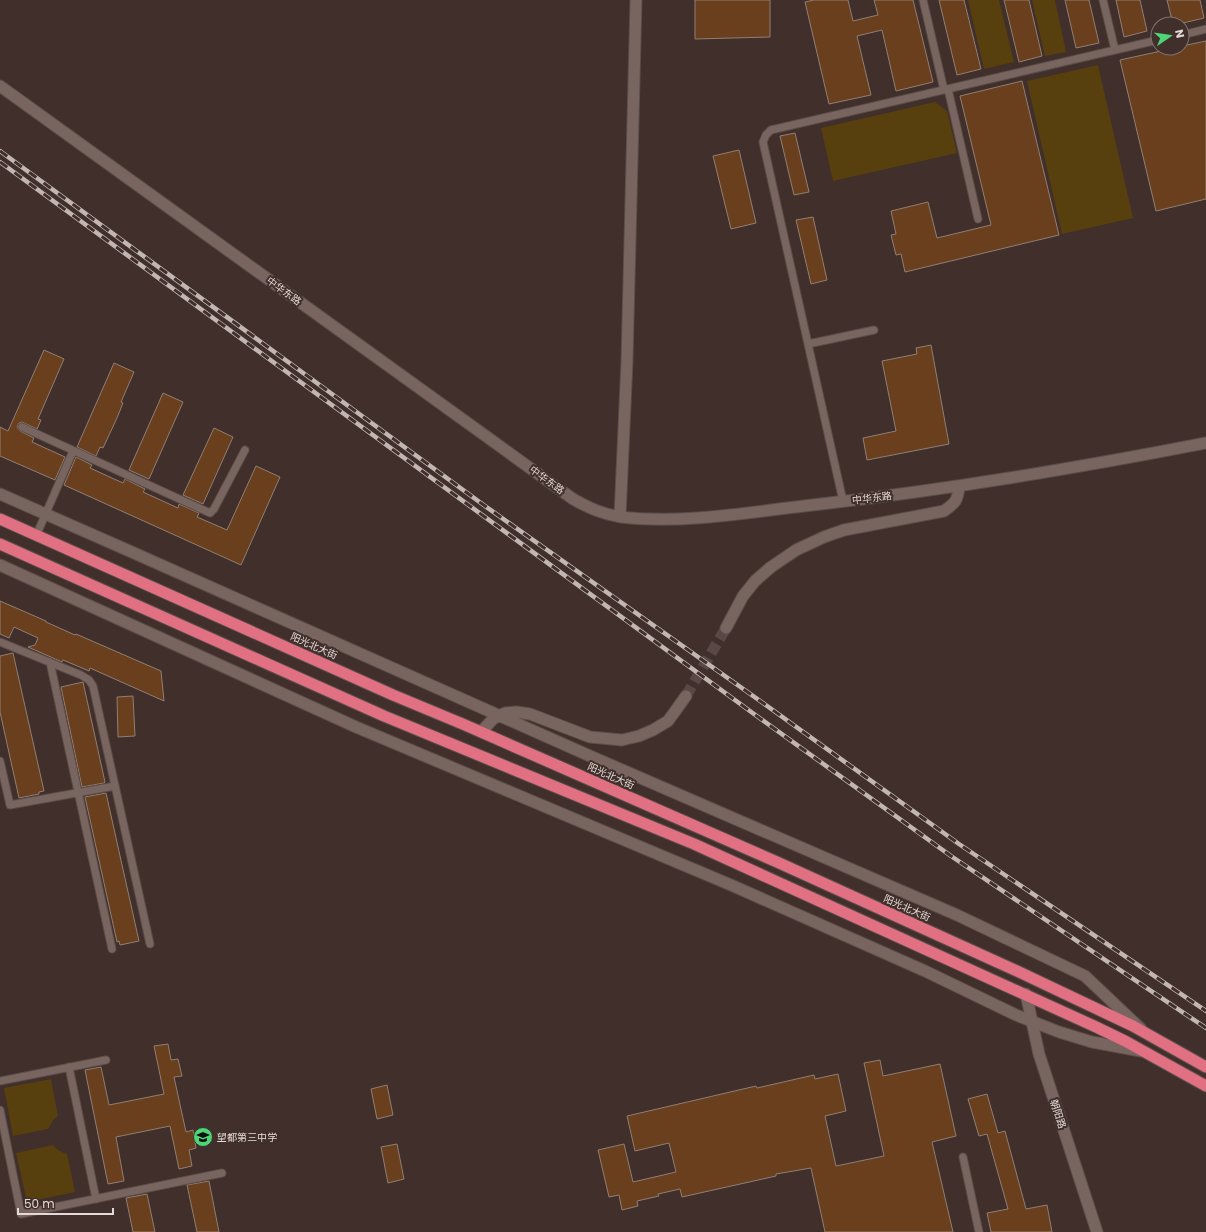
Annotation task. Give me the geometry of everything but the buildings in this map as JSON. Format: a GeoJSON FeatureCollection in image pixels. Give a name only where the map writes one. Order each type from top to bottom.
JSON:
{"type":"FeatureCollection","features":[{"type":"Feature","properties":{"kind":"highway","name":"阳光北大街"},"geometry":{"type":"LineString","coordinates":[[0,519],[386,692],[481,732],[819,882],[1101,1010],[1146,1033],[1206,1067]]}},
{"type":"Feature","properties":{"kind":"highway"},"geometry":{"type":"LineString","coordinates":[[0,544],[384,716],[694,844],[1094,1026],[1206,1086]]}},
{"type":"Feature","properties":{"kind":"street"},"geometry":{"type":"LineString","coordinates":[[620,516],[627,362],[636,0]]}},
{"type":"Feature","properties":{"kind":"street","name":"中华东路"},"geometry":{"type":"LineString","coordinates":[[0,86],[573,499],[591,509],[620,516],[649,519],[685,518],[843,501],[959,486],[1078,467],[1206,443]]}},
{"type":"Feature","properties":{"kind":"street"},"geometry":{"type":"LineString","coordinates":[[726,628],[743,596],[755,581],[771,566],[796,550],[824,537],[844,530],[944,511],[955,503],[959,486]]}},
{"type":"Feature","properties":{"kind":"street"},"geometry":{"type":"LineString","coordinates":[[0,494],[500,716],[957,915],[1085,976],[1146,1033]]}},
{"type":"Feature","properties":{"kind":"street"},"geometry":{"type":"LineString","coordinates":[[0,565],[356,727],[731,885],[924,971],[1016,1015],[1059,1032],[1092,1042],[1143,1051]]}},
{"type":"Feature","properties":{"kind":"street"},"geometry":{"type":"LineString","coordinates":[[481,732],[493,719],[505,713],[516,712],[530,714],[590,738],[622,740],[639,736],[668,721],[686,696]]}},
{"type":"Feature","properties":{"kind":"street","name":"朝阳路"},"geometry":{"type":"LineString","coordinates":[[1026,994],[1039,1054],[1097,1232]]}},
{"type":"Feature","properties":{"kind":"lane"},"geometry":{"type":"LineString","coordinates":[[923,0],[978,219]]}},
{"type":"Feature","properties":{"kind":"lane"},"geometry":{"type":"LineString","coordinates":[[1103,0],[1115,50]]}},
{"type":"Feature","properties":{"kind":"lane"},"geometry":{"type":"LineString","coordinates":[[1190,33],[1206,29]]}},
{"type":"Feature","properties":{"kind":"lane"},"geometry":{"type":"LineString","coordinates":[[843,501],[763,142],[766,135],[771,130],[1150,42]]}},
{"type":"Feature","properties":{"kind":"lane"},"geometry":{"type":"LineString","coordinates":[[808,344],[874,330]]}},
{"type":"Feature","properties":{"kind":"lane"},"geometry":{"type":"LineString","coordinates":[[22,427],[210,513],[214,510],[245,450]]}},
{"type":"Feature","properties":{"kind":"lane"},"geometry":{"type":"LineString","coordinates":[[36,536],[73,451]]}},
{"type":"Feature","properties":{"kind":"lane"},"geometry":{"type":"LineString","coordinates":[[0,642],[81,675],[89,680],[94,686],[150,944]]}},
{"type":"Feature","properties":{"kind":"lane"},"geometry":{"type":"LineString","coordinates":[[50,662],[112,949]]}},
{"type":"Feature","properties":{"kind":"lane"},"geometry":{"type":"LineString","coordinates":[[0,761],[4,794],[10,805],[115,786]]}},
{"type":"Feature","properties":{"kind":"lane"},"geometry":{"type":"LineString","coordinates":[[0,1081],[106,1060]]}},
{"type":"Feature","properties":{"kind":"lane"},"geometry":{"type":"LineString","coordinates":[[69,1067],[96,1199]]}},
{"type":"Feature","properties":{"kind":"lane"},"geometry":{"type":"LineString","coordinates":[[0,1110],[4,1146],[21,1214],[222,1173]]}},
{"type":"Feature","properties":{"kind":"lane"},"geometry":{"type":"LineString","coordinates":[[963,1157],[979,1232]]}},
{"type":"Feature","properties":{"kind":"shaded area"},"geometry":{"type":"Polygon","coordinates":[[[968,0],[999,0],[1014,62],[984,69],[968,0]]]}},
{"type":"Feature","properties":{"kind":"shaded area"},"geometry":{"type":"Polygon","coordinates":[[[1032,0],[1055,0],[1066,52],[1045,56],[1032,0]]]}},
{"type":"Feature","properties":{"kind":"shaded area"},"geometry":{"type":"Polygon","coordinates":[[[1098,65],[1133,218],[1062,234],[1027,81],[1098,65]]]}},
{"type":"Feature","properties":{"kind":"shaded area"},"geometry":{"type":"Polygon","coordinates":[[[935,102],[947,111],[957,153],[833,181],[821,128],[935,102]]]}},
{"type":"Feature","properties":{"kind":"shaded area"},"geometry":{"type":"Polygon","coordinates":[[[51,1079],[58,1116],[54,1119],[48,1129],[13,1136],[4,1088],[51,1079]]]}},
{"type":"Feature","properties":{"kind":"shaded area"},"geometry":{"type":"Polygon","coordinates":[[[53,1145],[59,1151],[67,1154],[75,1192],[27,1202],[16,1153],[53,1145]]]}},
{"type":"Feature","properties":{"kind":"tunnel"},"geometry":{"type":"LineString","coordinates":[[686,696],[726,628]]}},
{"type":"Feature","properties":{"kind":"railway"},"geometry":{"type":"LineString","coordinates":[[0,151],[485,506],[959,844],[1206,1011]]}},
{"type":"Feature","properties":{"kind":"railway"},"geometry":{"type":"LineString","coordinates":[[0,162],[754,714],[951,856],[1206,1028]]}},
{"type":"Feature","properties":{"kind":"place","name":"望都第三中学"},"geometry":{"type":"Point","coordinates":[203,1137]}}]}
